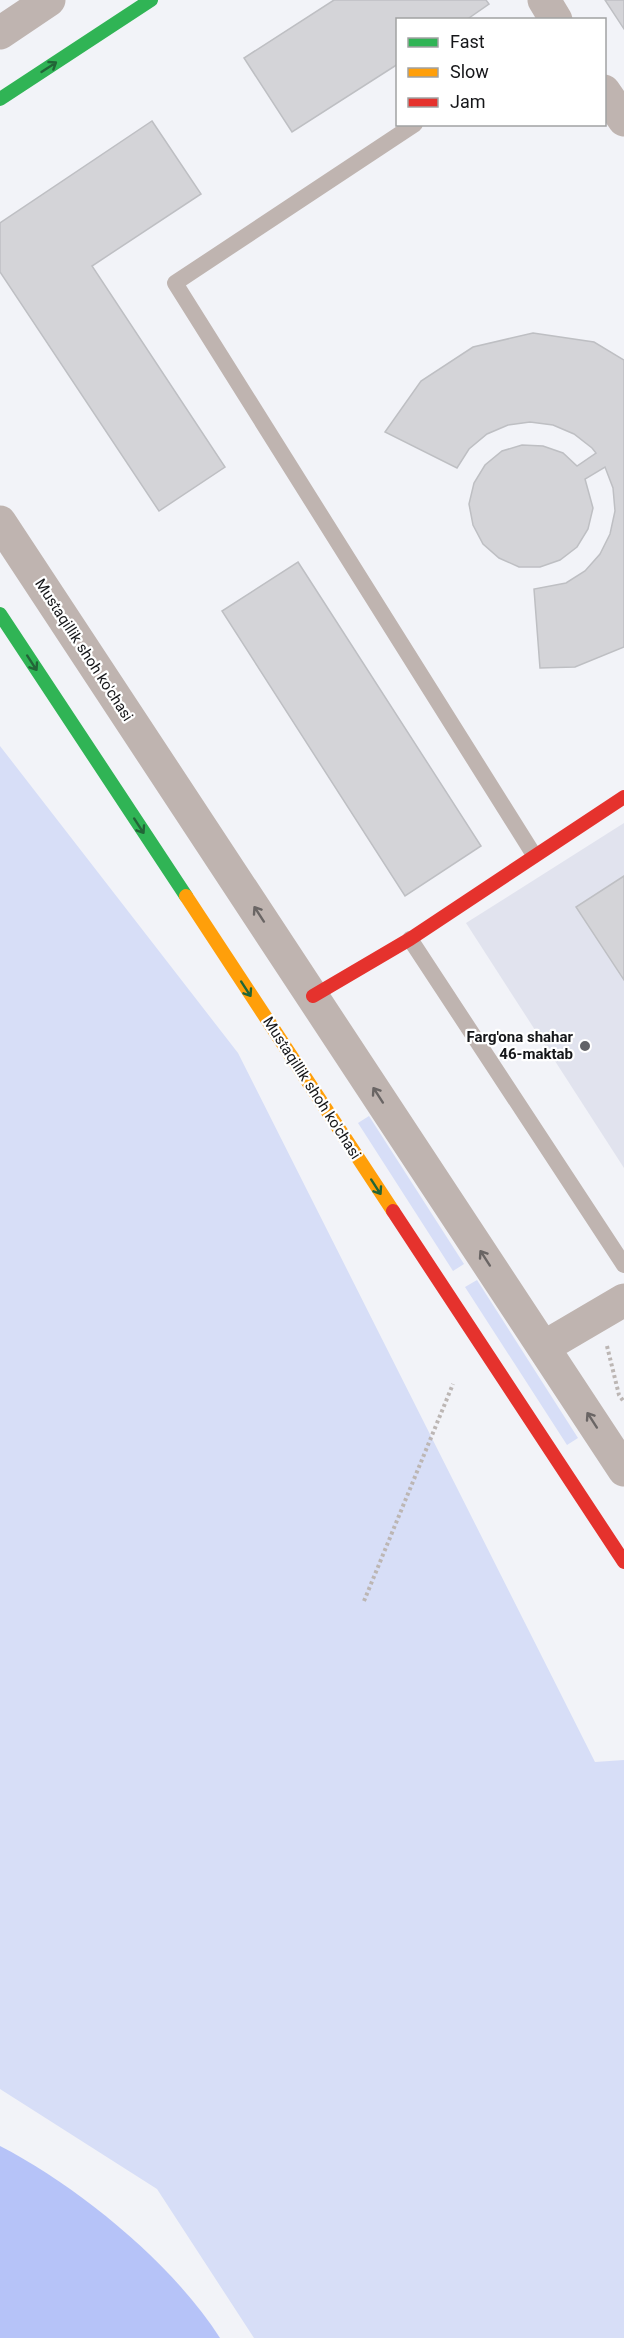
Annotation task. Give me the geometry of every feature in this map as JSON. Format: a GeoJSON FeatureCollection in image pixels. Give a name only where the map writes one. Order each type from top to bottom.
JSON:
{"type":"FeatureCollection","features":[{"type":"Feature","properties":{"kind":"street"},"geometry":{"type":"LineString","coordinates":[[0,33],[49,0]]}},
{"type":"Feature","properties":{"kind":"street"},"geometry":{"type":"LineString","coordinates":[[0,99],[151,0]]}},
{"type":"Feature","properties":{"kind":"street"},"geometry":{"type":"LineString","coordinates":[[544,0],[555,18]]}},
{"type":"Feature","properties":{"kind":"street"},"geometry":{"type":"LineString","coordinates":[[606,94],[624,120]]}},
{"type":"Feature","properties":{"kind":"street","name":"Mustaqillik shoh ko'chasi"},"geometry":{"type":"LineString","coordinates":[[0,522],[624,1470]]}},
{"type":"Feature","properties":{"kind":"street","name":"Mustaqillik shoh ko'chasi"},"geometry":{"type":"LineString","coordinates":[[0,614],[624,1562]]}},
{"type":"Feature","properties":{"kind":"street"},"geometry":{"type":"LineString","coordinates":[[313,996],[410,939],[624,797]]}},
{"type":"Feature","properties":{"kind":"street"},"geometry":{"type":"LineString","coordinates":[[544,1347],[612,1309]]}},
{"type":"Feature","properties":{"kind":"lane"},"geometry":{"type":"LineString","coordinates":[[412,126],[175,283],[534,855]]}},
{"type":"Feature","properties":{"kind":"lane"},"geometry":{"type":"LineString","coordinates":[[410,939],[624,1265]]}},
{"type":"Feature","properties":{"kind":"path"},"geometry":{"type":"LineString","coordinates":[[612,1309],[619,1395],[624,1402]]}},
{"type":"Feature","properties":{"kind":"path"},"geometry":{"type":"LineString","coordinates":[[364,1601],[453,1384]]}},
{"type":"Feature","properties":{"kind":"shaded area"},"geometry":{"type":"Polygon","coordinates":[[[0,746],[238,1053],[595,1762],[624,1760],[624,2338],[254,2338],[157,2189],[0,2089],[0,746]]]}},
{"type":"Feature","properties":{"kind":"shaded area","name":"Farg'ona shahar 46-maktab"},"geometry":{"type":"Polygon","coordinates":[[[624,823],[624,1168],[466,923],[624,823]]]}},
{"type":"Feature","properties":{"kind":"shaded area"},"geometry":{"type":"Polygon","coordinates":[[[369,1116],[464,1264],[453,1271],[358,1123],[369,1116]]]}},
{"type":"Feature","properties":{"kind":"shaded area"},"geometry":{"type":"Polygon","coordinates":[[[477,1280],[578,1438],[567,1445],[465,1287],[477,1280]]]}},
{"type":"Feature","properties":{"kind":"water"},"geometry":{"type":"Polygon","coordinates":[[[0,2146],[61,2182],[122,2229],[177,2282],[220,2338],[0,2338],[0,2146]]]}},
{"type":"Feature","properties":{"kind":"building"},"geometry":{"type":"Polygon","coordinates":[[[334,0],[486,0],[489,4],[469,18],[396,18],[396,65],[292,132],[244,58],[334,0]]]}},
{"type":"Feature","properties":{"kind":"building"},"geometry":{"type":"Polygon","coordinates":[[[605,0],[624,0],[624,29],[605,0]]]}},
{"type":"Feature","properties":{"kind":"building"},"geometry":{"type":"Polygon","coordinates":[[[152,121],[201,194],[92,266],[225,467],[159,511],[0,272],[0,223],[152,121]]]}},
{"type":"Feature","properties":{"kind":"building"},"geometry":{"type":"Polygon","coordinates":[[[533,333],[594,342],[624,360],[624,647],[575,667],[540,668],[534,589],[566,583],[585,571],[600,554],[610,534],[615,511],[613,488],[605,467],[585,479],[593,508],[588,529],[577,547],[560,560],[540,567],[519,567],[499,558],[483,544],[473,525],[469,504],[474,483],[485,465],[502,451],[522,445],[543,446],[563,453],[577,466],[596,453],[592,448],[574,434],[553,425],[530,422],[508,425],[487,434],[469,449],[457,468],[385,432],[421,381],[473,347],[533,333]]]}},
{"type":"Feature","properties":{"kind":"building"},"geometry":{"type":"Polygon","coordinates":[[[298,562],[481,846],[405,896],[222,611],[298,562]]]}},
{"type":"Feature","properties":{"kind":"building"},"geometry":{"type":"Polygon","coordinates":[[[624,876],[624,980],[576,907],[624,876]]]}},
{"type":"Feature","properties":{"kind":"traffic: fast"},"geometry":{"type":"LineString","coordinates":[[0,99],[151,0]]}},
{"type":"Feature","properties":{"kind":"traffic: fast"},"geometry":{"type":"LineString","coordinates":[[0,614],[186,896]]}},
{"type":"Feature","properties":{"kind":"traffic: slow"},"geometry":{"type":"LineString","coordinates":[[186,896],[393,1211]]}},
{"type":"Feature","properties":{"kind":"traffic: jam"},"geometry":{"type":"LineString","coordinates":[[313,996],[410,939],[624,797]]}},
{"type":"Feature","properties":{"kind":"traffic: jam"},"geometry":{"type":"LineString","coordinates":[[393,1211],[624,1562]]}},
{"type":"Feature","properties":{"kind":"place","name":"Farg'ona shahar 46-maktab"},"geometry":{"type":"Point","coordinates":[585,1046]}}]}
